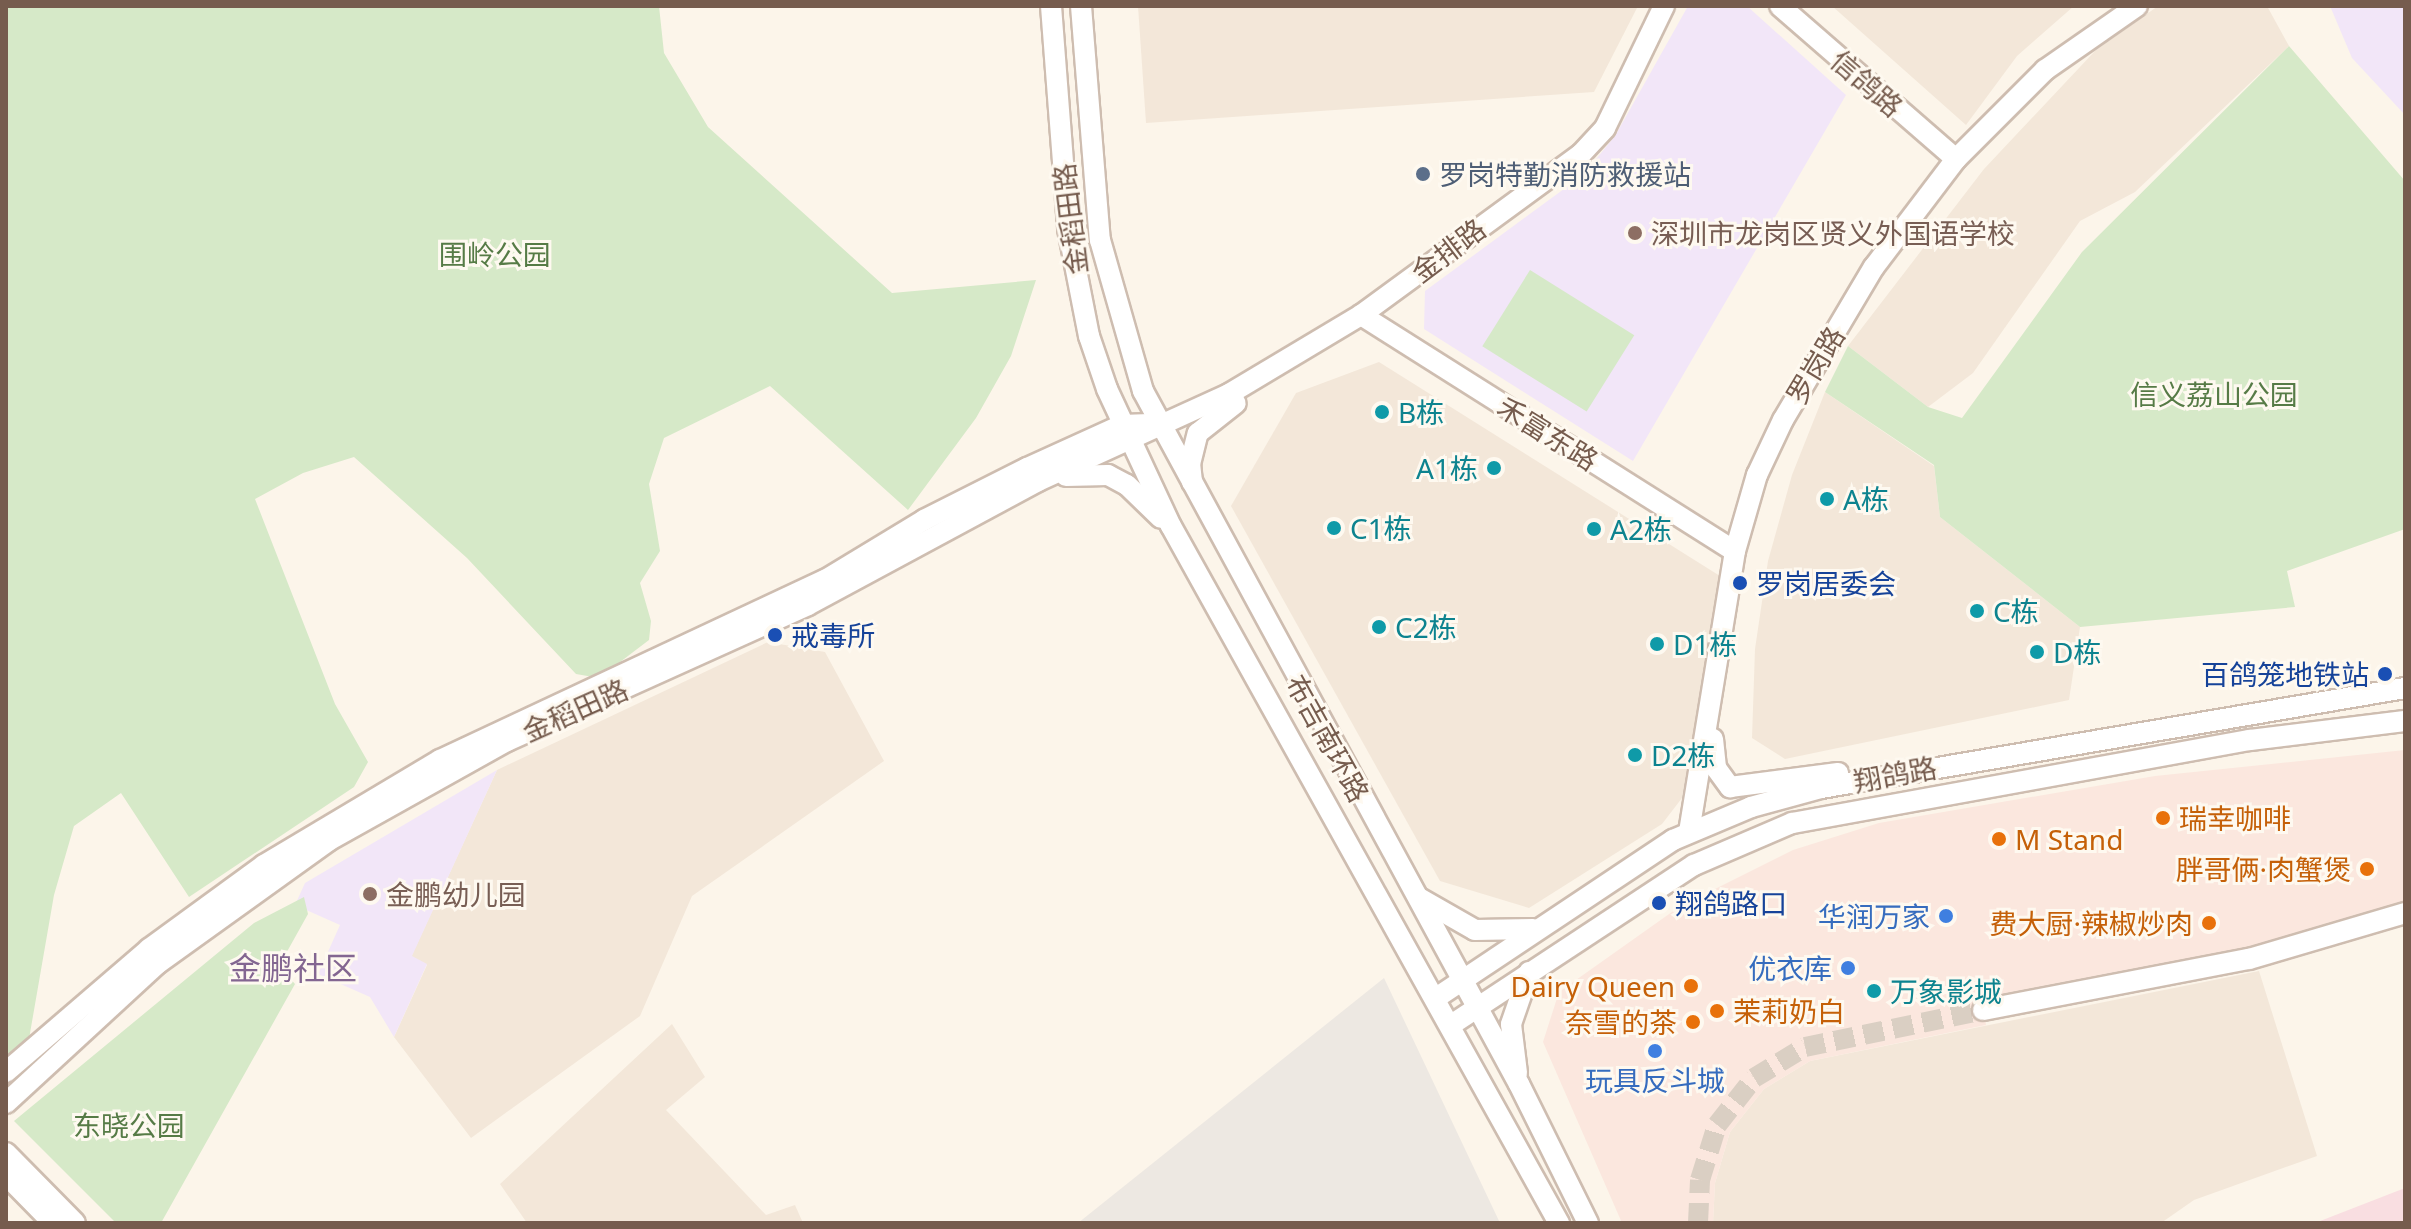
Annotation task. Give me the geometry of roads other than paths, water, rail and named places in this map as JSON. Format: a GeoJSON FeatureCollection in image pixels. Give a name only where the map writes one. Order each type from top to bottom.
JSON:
{"type":"FeatureCollection","features":[{"type":"Feature","properties":{"kind":"street","name":"金稻田路"},"geometry":{"type":"LineString","coordinates":[[1051,6],[1077,281],[1089,336],[1125,432]]}},
{"type":"Feature","properties":{"kind":"street","name":"金稻田路"},"geometry":{"type":"LineString","coordinates":[[1081,6],[1100,240]]}},
{"type":"Feature","properties":{"kind":"street","name":"金排路"},"geometry":{"type":"LineString","coordinates":[[1163,424],[1276,369],[1361,315],[1581,154],[1605,128],[1664,6]]}},
{"type":"Feature","properties":{"kind":"street","name":"信鸽路"},"geometry":{"type":"LineString","coordinates":[[1780,6],[1956,159]]}},
{"type":"Feature","properties":{"kind":"street","name":"罗岗路"},"geometry":{"type":"LineString","coordinates":[[1689,832],[1735,551],[1757,475],[1783,420],[1874,267],[1956,159],[2045,70],[2137,6]]}},
{"type":"Feature","properties":{"kind":"street","name":"布吉南环路"},"geometry":{"type":"LineString","coordinates":[[1100,240],[1133,361],[1195,494],[1519,1084],[1588,1223]]}},
{"type":"Feature","properties":{"kind":"street","name":"禾富东路"},"geometry":{"type":"LineString","coordinates":[[1361,315],[1735,551]]}},
{"type":"Feature","properties":{"kind":"street"},"geometry":{"type":"LineString","coordinates":[[1195,494],[1190,464],[1198,433],[1254,393],[1276,369]]}},
{"type":"Feature","properties":{"kind":"street","name":"金稻田路"},"geometry":{"type":"LineString","coordinates":[[6,1072],[213,902],[288,850],[426,768],[501,727],[825,580],[924,520],[1125,432],[1163,424]]}},
{"type":"Feature","properties":{"kind":"street","name":"金稻田路"},"geometry":{"type":"LineString","coordinates":[[6,1103],[157,964],[328,841],[507,741],[808,605],[1125,432]]}},
{"type":"Feature","properties":{"kind":"street","name":"布吉南环路"},"geometry":{"type":"LineString","coordinates":[[1125,432],[1171,526],[1559,1223]]}},
{"type":"Feature","properties":{"kind":"street"},"geometry":{"type":"LineString","coordinates":[[1038,481],[1086,472],[1108,475],[1127,485],[1171,526]]}},
{"type":"Feature","properties":{"kind":"street","name":"翔鸽路"},"geometry":{"type":"LineString","coordinates":[[1436,998],[1689,832],[1785,796],[1874,778],[2405,688]]}},
{"type":"Feature","properties":{"kind":"street"},"geometry":{"type":"LineString","coordinates":[[1710,708],[1716,768],[1730,787],[1838,773],[1874,778]]}},
{"type":"Feature","properties":{"kind":"street","name":"翔鸽路"},"geometry":{"type":"LineString","coordinates":[[1451,1025],[1694,865],[1764,832],[1824,816],[2250,740],[2405,721]]}},
{"type":"Feature","properties":{"kind":"street"},"geometry":{"type":"LineString","coordinates":[[1413,894],[1475,930],[1541,928]]}},
{"type":"Feature","properties":{"kind":"street"},"geometry":{"type":"LineString","coordinates":[[1983,1010],[2249,959],[2405,913]]}},
{"type":"Feature","properties":{"kind":"street"},"geometry":{"type":"LineString","coordinates":[[1519,1084],[1511,1024],[1529,972]]}},
{"type":"Feature","properties":{"kind":"street"},"geometry":{"type":"LineString","coordinates":[[6,1153],[75,1223]]}},
{"type":"Feature","properties":{"kind":"street"},"geometry":{"type":"LineString","coordinates":[[6,1175],[53,1223]]}},
{"type":"Feature","properties":{"kind":"tunnel"},"geometry":{"type":"LineString","coordinates":[[1698,1223],[1700,1180],[1717,1125],[1754,1078],[1805,1047],[1983,1010]]}},
{"type":"Feature","properties":{"kind":"place","name":"罗岗特勤消防救援站"},"geometry":{"type":"Point","coordinates":[1423,174]}},
{"type":"Feature","properties":{"kind":"place","name":"深圳市龙岗区贤义外国语学校"},"geometry":{"type":"Point","coordinates":[1635,233]}},
{"type":"Feature","properties":{"kind":"place","name":"B栋"},"geometry":{"type":"Point","coordinates":[1382,412]}},
{"type":"Feature","properties":{"kind":"place","name":"A1栋"},"geometry":{"type":"Point","coordinates":[1494,468]}},
{"type":"Feature","properties":{"kind":"place","name":"A栋"},"geometry":{"type":"Point","coordinates":[1827,499]}},
{"type":"Feature","properties":{"kind":"place","name":"C1栋"},"geometry":{"type":"Point","coordinates":[1334,528]}},
{"type":"Feature","properties":{"kind":"place","name":"A2栋"},"geometry":{"type":"Point","coordinates":[1594,529]}},
{"type":"Feature","properties":{"kind":"place","name":"罗岗居委会"},"geometry":{"type":"Point","coordinates":[1740,583]}},
{"type":"Feature","properties":{"kind":"place","name":"C栋"},"geometry":{"type":"Point","coordinates":[1977,611]}},
{"type":"Feature","properties":{"kind":"place","name":"C2栋"},"geometry":{"type":"Point","coordinates":[1379,627]}},
{"type":"Feature","properties":{"kind":"place","name":"戒毒所"},"geometry":{"type":"Point","coordinates":[775,635]}},
{"type":"Feature","properties":{"kind":"place","name":"D1栋"},"geometry":{"type":"Point","coordinates":[1657,644]}},
{"type":"Feature","properties":{"kind":"place","name":"D栋"},"geometry":{"type":"Point","coordinates":[2037,652]}},
{"type":"Feature","properties":{"kind":"place","name":"百鸽笼地铁站"},"geometry":{"type":"Point","coordinates":[2385,674]}},
{"type":"Feature","properties":{"kind":"place","name":"D2栋"},"geometry":{"type":"Point","coordinates":[1635,755]}},
{"type":"Feature","properties":{"kind":"place","name":"瑞幸咖啡"},"geometry":{"type":"Point","coordinates":[2163,818]}},
{"type":"Feature","properties":{"kind":"place","name":"M Stand"},"geometry":{"type":"Point","coordinates":[1999,839]}},
{"type":"Feature","properties":{"kind":"place","name":"胖哥俩·肉蟹煲"},"geometry":{"type":"Point","coordinates":[2367,869]}},
{"type":"Feature","properties":{"kind":"place","name":"金鹏幼儿园"},"geometry":{"type":"Point","coordinates":[370,894]}},
{"type":"Feature","properties":{"kind":"place","name":"翔鸽路口"},"geometry":{"type":"Point","coordinates":[1659,903]}},
{"type":"Feature","properties":{"kind":"place","name":"华润万家"},"geometry":{"type":"Point","coordinates":[1946,916]}},
{"type":"Feature","properties":{"kind":"place","name":"费大厨·辣椒炒肉"},"geometry":{"type":"Point","coordinates":[2209,923]}},
{"type":"Feature","properties":{"kind":"place","name":"优衣库"},"geometry":{"type":"Point","coordinates":[1848,968]}},
{"type":"Feature","properties":{"kind":"place","name":"Dairy Queen"},"geometry":{"type":"Point","coordinates":[1691,986]}},
{"type":"Feature","properties":{"kind":"place","name":"万象影城"},"geometry":{"type":"Point","coordinates":[1874,991]}},
{"type":"Feature","properties":{"kind":"place","name":"茉莉奶白"},"geometry":{"type":"Point","coordinates":[1717,1011]}},
{"type":"Feature","properties":{"kind":"place","name":"奈雪的茶"},"geometry":{"type":"Point","coordinates":[1693,1022]}},
{"type":"Feature","properties":{"kind":"place","name":"玩具反斗城"},"geometry":{"type":"Point","coordinates":[1655,1051]}},
{"type":"Feature","properties":{"kind":"district","name":"金鹏社区"},"geometry":{"type":"Point","coordinates":[293,968]}},
{"type":"Feature","properties":{"kind":"park label","name":"围岭公园"},"geometry":{"type":"Point","coordinates":[495,254]}},
{"type":"Feature","properties":{"kind":"park label","name":"信义荔山公园"},"geometry":{"type":"Point","coordinates":[2214,394]}},
{"type":"Feature","properties":{"kind":"park label","name":"东晓公园"},"geometry":{"type":"Point","coordinates":[129,1125]}}]}
